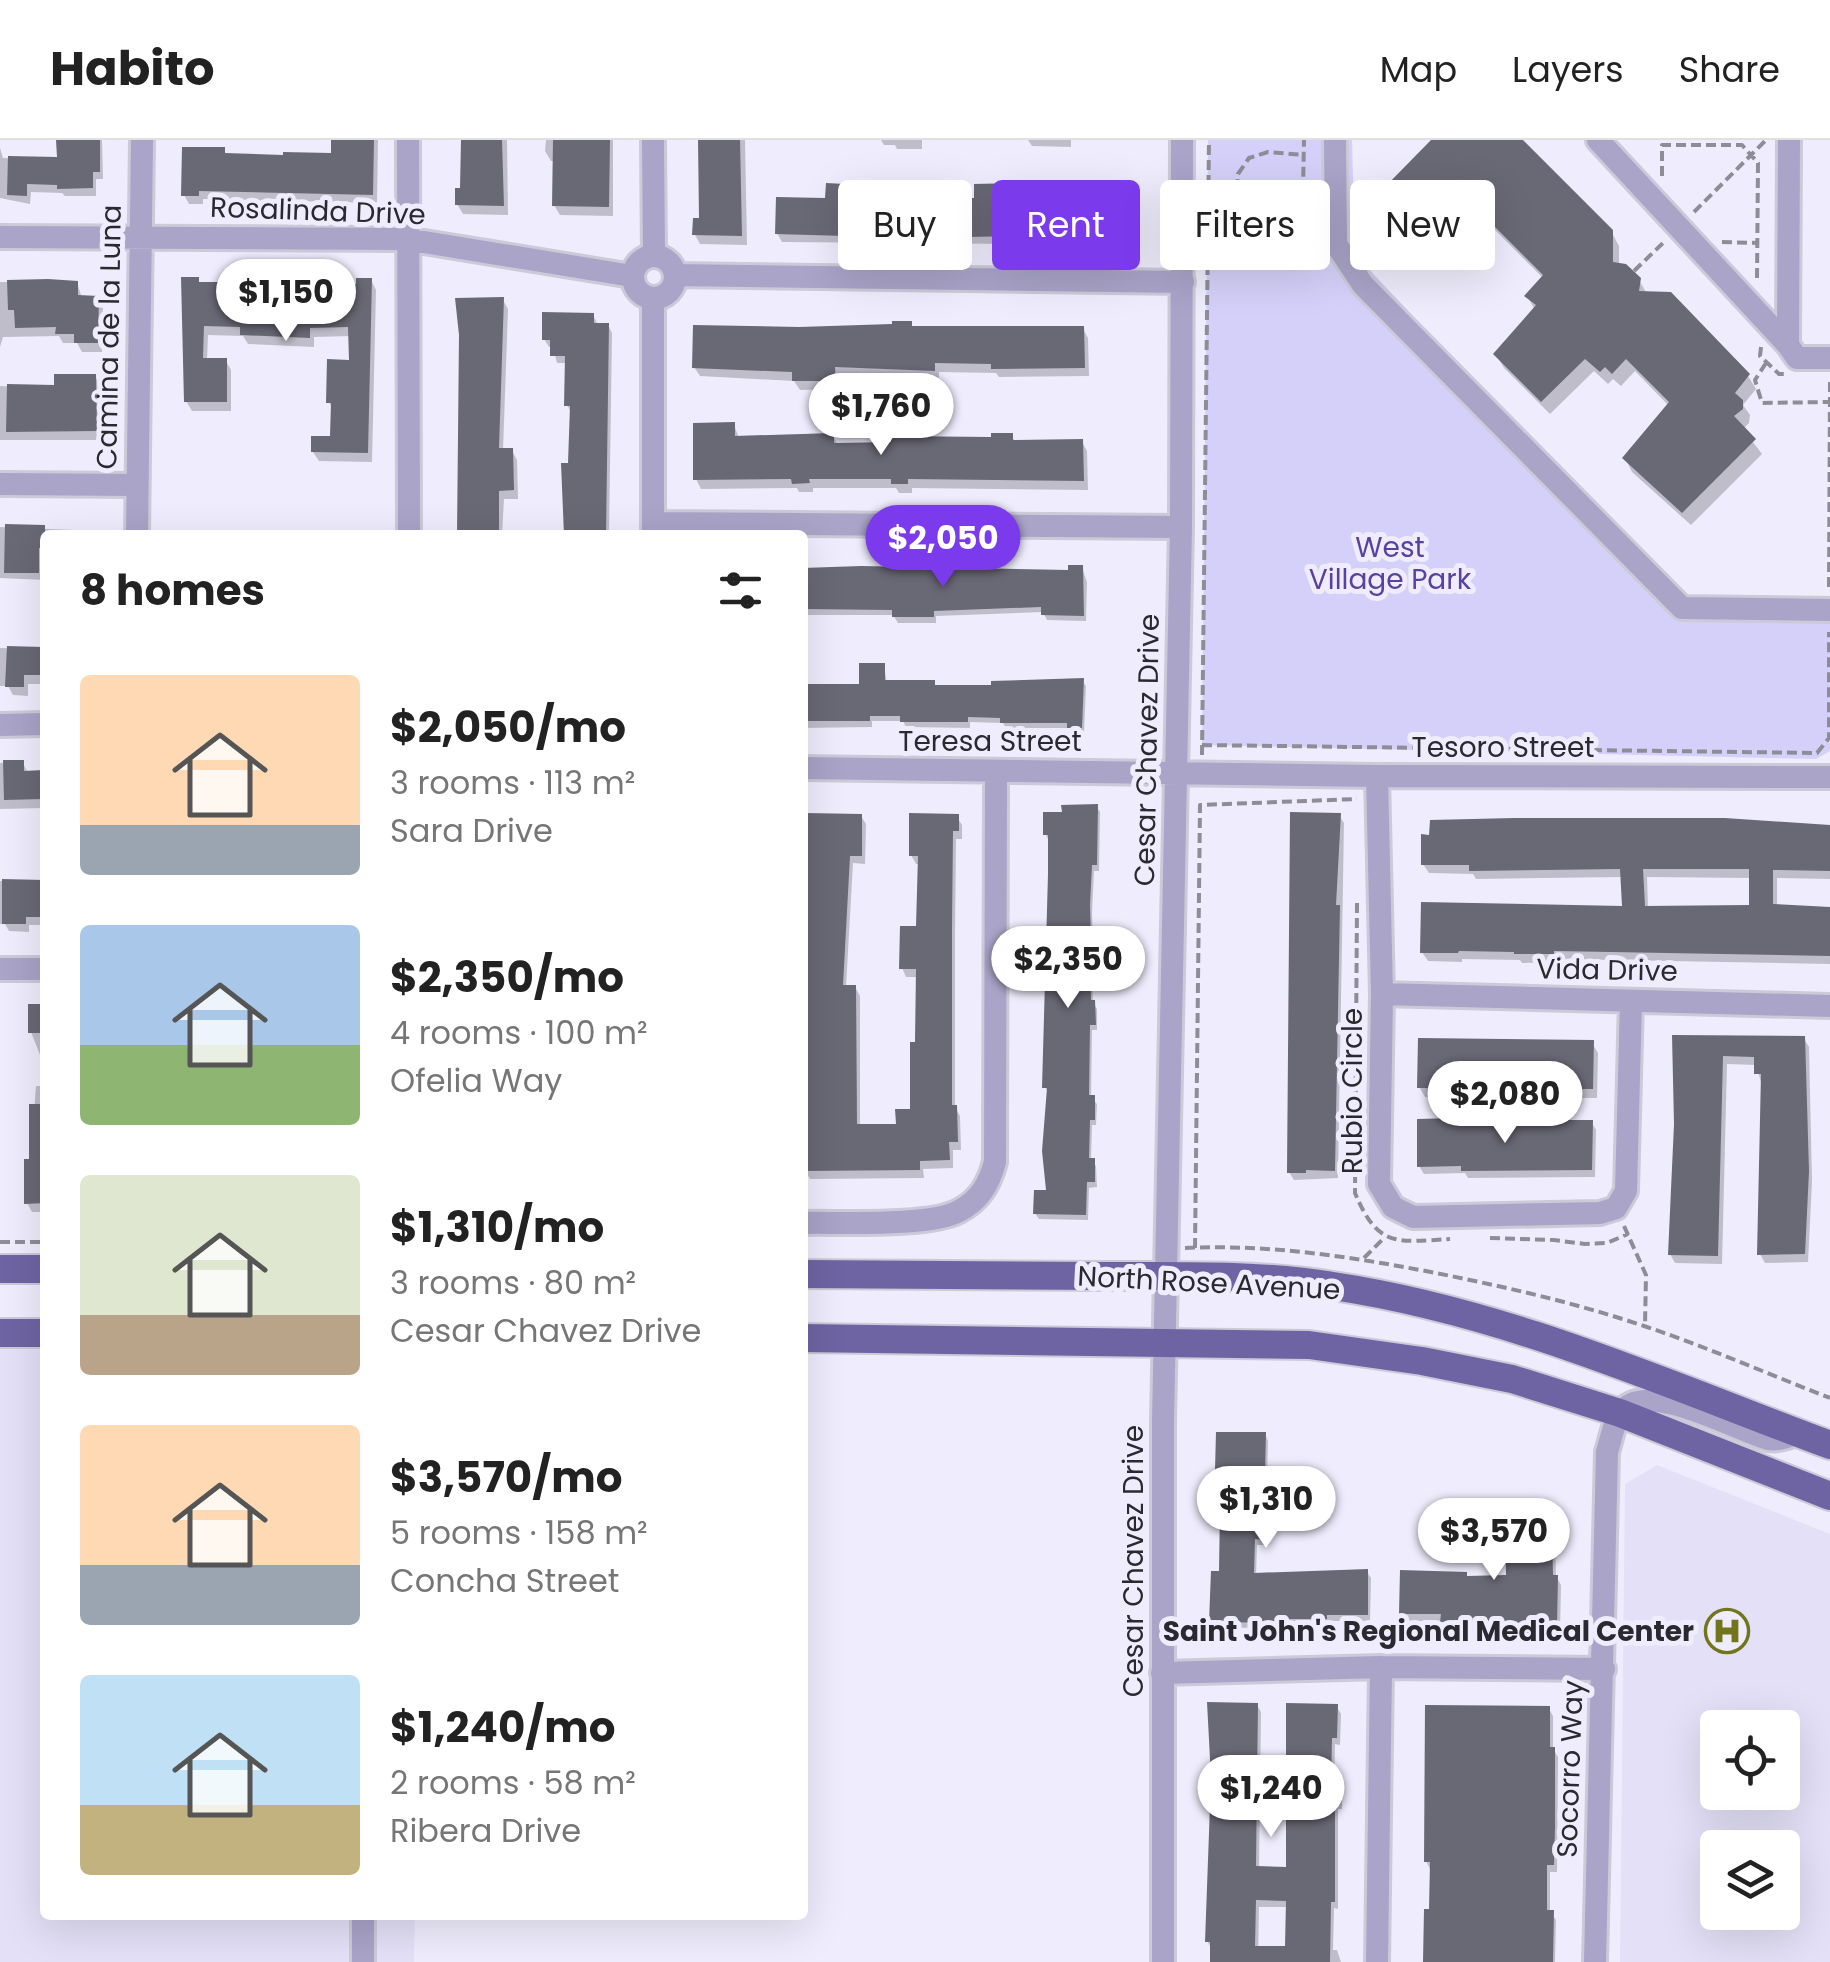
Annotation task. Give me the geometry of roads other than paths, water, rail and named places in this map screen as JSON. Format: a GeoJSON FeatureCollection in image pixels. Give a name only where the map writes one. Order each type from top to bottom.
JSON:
{"type":"FeatureCollection","features":[{"type":"Feature","properties":{"kind":"main road"},"geometry":{"type":"LineString","coordinates":[[0,1269],[40,1269]]}},
{"type":"Feature","properties":{"kind":"main road","name":"North Rose Avenue"},"geometry":{"type":"LineString","coordinates":[[808,1274],[1165,1276],[1333,1286],[1502,1324],[1584,1349],[1830,1445]]}},
{"type":"Feature","properties":{"kind":"main road"},"geometry":{"type":"LineString","coordinates":[[0,1333],[40,1333]]}},
{"type":"Feature","properties":{"kind":"main road","name":"North Rose Avenue"},"geometry":{"type":"LineString","coordinates":[[808,1338],[1309,1345],[1422,1362],[1512,1379],[1620,1413],[1830,1496]]}},
{"type":"Feature","properties":{"kind":"street","name":"Camina de la Luna"},"geometry":{"type":"LineString","coordinates":[[137,530],[142,140]]}},
{"type":"Feature","properties":{"kind":"street"},"geometry":{"type":"LineString","coordinates":[[408,140],[409,530]]}},
{"type":"Feature","properties":{"kind":"street"},"geometry":{"type":"LineString","coordinates":[[653,140],[654,256]]}},
{"type":"Feature","properties":{"kind":"street","name":"Cesar Chavez Drive"},"geometry":{"type":"LineString","coordinates":[[1163,1962],[1165,1276],[1188,774],[1181,527],[1182,140]]}},
{"type":"Feature","properties":{"kind":"street"},"geometry":{"type":"LineString","coordinates":[[1335,140],[1336,244],[1363,285],[1682,608],[1829,610]]}},
{"type":"Feature","properties":{"kind":"street"},"geometry":{"type":"LineString","coordinates":[[1598,140],[1797,358],[1830,358]]}},
{"type":"Feature","properties":{"kind":"street"},"geometry":{"type":"LineString","coordinates":[[1788,344],[1789,140]]}},
{"type":"Feature","properties":{"kind":"street","name":"Rosalinda Drive"},"geometry":{"type":"LineString","coordinates":[[0,237],[406,239],[632,276]]}},
{"type":"Feature","properties":{"kind":"street"},"geometry":{"type":"LineString","coordinates":[[654,256],[664,258],[675,274],[669,292],[653,298],[638,292],[632,276],[644,258],[654,256]]}},
{"type":"Feature","properties":{"kind":"street"},"geometry":{"type":"LineString","coordinates":[[675,274],[1183,282]]}},
{"type":"Feature","properties":{"kind":"street"},"geometry":{"type":"LineString","coordinates":[[653,298],[653,529],[1181,527]]}},
{"type":"Feature","properties":{"kind":"street"},"geometry":{"type":"LineString","coordinates":[[0,484],[137,486]]}},
{"type":"Feature","properties":{"kind":"street"},"geometry":{"type":"LineString","coordinates":[[0,725],[40,724]]}},
{"type":"Feature","properties":{"kind":"street","name":"Teresa Street"},"geometry":{"type":"LineString","coordinates":[[808,768],[1188,774]]}},
{"type":"Feature","properties":{"kind":"street"},"geometry":{"type":"LineString","coordinates":[[808,1223],[929,1218],[956,1213],[975,1200],[990,1179],[995,1162],[996,772]]}},
{"type":"Feature","properties":{"kind":"street","name":"Tesoro Street"},"geometry":{"type":"LineString","coordinates":[[1188,774],[1830,777]]}},
{"type":"Feature","properties":{"kind":"street","name":"Rubio Circle"},"geometry":{"type":"LineString","coordinates":[[1377,776],[1382,994],[1380,1184],[1393,1207],[1413,1217],[1600,1213],[1616,1208],[1626,1192],[1631,1001]]}},
{"type":"Feature","properties":{"kind":"street"},"geometry":{"type":"LineString","coordinates":[[0,968],[40,969]]}},
{"type":"Feature","properties":{"kind":"street","name":"Vida Drive"},"geometry":{"type":"LineString","coordinates":[[1382,994],[1830,1006]]}},
{"type":"Feature","properties":{"kind":"street"},"geometry":{"type":"LineString","coordinates":[[1620,1413],[1635,1400],[1648,1400],[1682,1407],[1773,1440],[1799,1433]]}},
{"type":"Feature","properties":{"kind":"street","name":"Socorro Way"},"geometry":{"type":"LineString","coordinates":[[1595,1962],[1607,1452],[1620,1413]]}},
{"type":"Feature","properties":{"kind":"street"},"geometry":{"type":"LineString","coordinates":[[1376,1962],[1382,1667]]}},
{"type":"Feature","properties":{"kind":"street"},"geometry":{"type":"LineString","coordinates":[[1162,1673],[1382,1667],[1604,1669]]}},
{"type":"Feature","properties":{"kind":"street"},"geometry":{"type":"LineString","coordinates":[[363,1920],[363,1962]]}},
{"type":"Feature","properties":{"kind":"place","name":"Saint John's Regional Medical Center"},"geometry":{"type":"Point","coordinates":[1727,1631]}},
{"type":"Feature","properties":{"kind":"park label","name":"West Village Park"},"geometry":{"type":"Point","coordinates":[1390,563]}}]}
